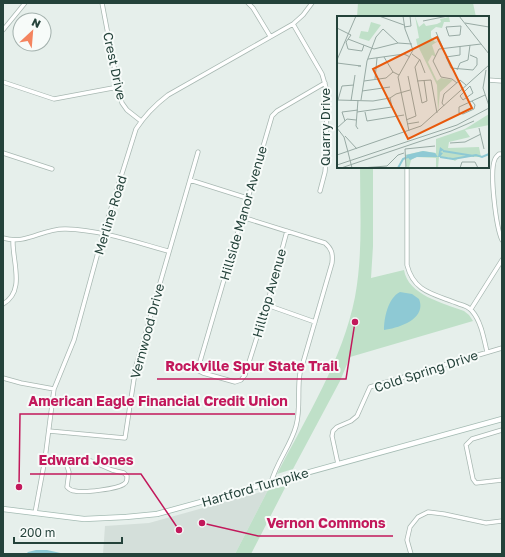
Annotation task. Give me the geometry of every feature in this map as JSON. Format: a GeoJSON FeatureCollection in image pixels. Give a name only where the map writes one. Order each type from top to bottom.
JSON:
{"type":"FeatureCollection","features":[{"type":"Feature","properties":{"kind":"main road","name":"Hartford Turnpike"},"geometry":{"type":"LineString","coordinates":[[3,509],[84,519],[149,515],[190,506],[271,482],[502,419]]}},
{"type":"Feature","properties":{"kind":"street"},"geometry":{"type":"LineString","coordinates":[[3,30],[25,3]]}},
{"type":"Feature","properties":{"kind":"street","name":"Crest Drive"},"geometry":{"type":"LineString","coordinates":[[102,3],[123,106],[141,120]]}},
{"type":"Feature","properties":{"kind":"street"},"geometry":{"type":"LineString","coordinates":[[248,3],[254,8],[270,36]]}},
{"type":"Feature","properties":{"kind":"street","name":"Merline Road"},"geometry":{"type":"LineString","coordinates":[[35,514],[45,459],[54,389],[74,340],[103,234],[136,129],[141,120],[156,104],[168,95],[293,24],[303,15],[312,3]]}},
{"type":"Feature","properties":{"kind":"street","name":"Quarry Drive"},"geometry":{"type":"LineString","coordinates":[[293,24],[322,74],[327,91],[326,160],[325,172],[320,191]]}},
{"type":"Feature","properties":{"kind":"street"},"geometry":{"type":"LineString","coordinates":[[489,80],[502,82]]}},
{"type":"Feature","properties":{"kind":"street"},"geometry":{"type":"LineString","coordinates":[[3,82],[54,99],[118,87]]}},
{"type":"Feature","properties":{"kind":"street","name":"Hillside Manor Avenue"},"geometry":{"type":"LineString","coordinates":[[199,370],[199,365],[272,116],[274,113],[325,83]]}},
{"type":"Feature","properties":{"kind":"street","name":"Vernwood Drive"},"geometry":{"type":"LineString","coordinates":[[49,431],[125,438],[136,366],[168,251],[198,152]]}},
{"type":"Feature","properties":{"kind":"street"},"geometry":{"type":"LineString","coordinates":[[3,153],[52,169]]}},
{"type":"Feature","properties":{"kind":"street"},"geometry":{"type":"LineString","coordinates":[[502,154],[499,154],[495,158],[493,167],[493,188],[497,225],[502,240]]}},
{"type":"Feature","properties":{"kind":"street"},"geometry":{"type":"LineString","coordinates":[[407,168],[407,265],[409,275],[414,283],[426,291],[471,309],[479,322],[487,352]]}},
{"type":"Feature","properties":{"kind":"street"},"geometry":{"type":"LineString","coordinates":[[190,180],[247,198]]}},
{"type":"Feature","properties":{"kind":"street"},"geometry":{"type":"LineString","coordinates":[[242,218],[325,243],[329,246],[333,254],[332,263],[298,383],[298,417],[296,427],[271,482]]}},
{"type":"Feature","properties":{"kind":"street"},"geometry":{"type":"LineString","coordinates":[[3,238],[12,240],[30,238],[50,230],[65,229],[103,234],[168,251]]}},
{"type":"Feature","properties":{"kind":"street","name":"Hilltop Avenue"},"geometry":{"type":"LineString","coordinates":[[199,370],[203,373],[235,382],[241,380],[245,375],[267,305],[287,231]]}},
{"type":"Feature","properties":{"kind":"street"},"geometry":{"type":"LineString","coordinates":[[3,304],[14,293],[17,282],[12,252],[12,240]]}},
{"type":"Feature","properties":{"kind":"street"},"geometry":{"type":"LineString","coordinates":[[471,309],[502,260]]}},
{"type":"Feature","properties":{"kind":"street"},"geometry":{"type":"LineString","coordinates":[[267,305],[315,322]]}},
{"type":"Feature","properties":{"kind":"street","name":"Cold Spring Drive"},"geometry":{"type":"LineString","coordinates":[[338,464],[332,436],[333,431],[337,427],[351,421],[357,416],[370,387],[502,348]]}},
{"type":"Feature","properties":{"kind":"street"},"geometry":{"type":"LineString","coordinates":[[3,378],[54,389]]}},
{"type":"Feature","properties":{"kind":"street"},"geometry":{"type":"LineString","coordinates":[[502,430],[472,439],[466,445],[473,479],[476,483],[502,480]]}},
{"type":"Feature","properties":{"kind":"street"},"geometry":{"type":"LineString","coordinates":[[45,459],[66,463],[83,460],[92,461],[112,470],[124,473],[127,476],[127,480],[125,484],[120,486],[76,492],[67,487],[69,472],[66,463]]}},
{"type":"Feature","properties":{"kind":"street"},"geometry":{"type":"LineString","coordinates":[[411,554],[407,540],[410,527],[418,517],[428,512],[486,522],[502,521]]}},
{"type":"Feature","properties":{"kind":"shaded area"},"geometry":{"type":"Polygon","coordinates":[[[268,490],[235,554],[103,554],[105,526],[149,523],[268,490]]]}},
{"type":"Feature","properties":{"kind":"green space"},"geometry":{"type":"Polygon","coordinates":[[[358,3],[473,3],[476,16],[357,16],[358,3]]]}},
{"type":"Feature","properties":{"kind":"green space"},"geometry":{"type":"Polygon","coordinates":[[[360,168],[373,168],[373,246],[371,278],[404,270],[407,279],[419,292],[437,301],[464,311],[473,321],[350,357],[340,381],[293,469],[277,474],[322,388],[342,343],[358,281],[360,168]]]}},
{"type":"Feature","properties":{"kind":"green space"},"geometry":{"type":"Polygon","coordinates":[[[286,486],[251,554],[235,554],[268,490],[286,486]]]}},
{"type":"Feature","properties":{"kind":"water"},"geometry":{"type":"Polygon","coordinates":[[[400,292],[412,294],[419,299],[419,312],[404,325],[384,330],[386,314],[390,303],[392,299],[400,292]]]}},
{"type":"Feature","properties":{"kind":"water"},"geometry":{"type":"Polygon","coordinates":[[[36,550],[47,550],[65,554],[26,554],[36,550]]]}},
{"type":"Feature","properties":{"kind":"place","name":"Rockville Spur State Trail"},"geometry":{"type":"Point","coordinates":[355,322]}},
{"type":"Feature","properties":{"kind":"place","name":"American Eagle Financial Credit Union"},"geometry":{"type":"Point","coordinates":[19,487]}},
{"type":"Feature","properties":{"kind":"place","name":"Vernon Commons"},"geometry":{"type":"Point","coordinates":[202,523]}},
{"type":"Feature","properties":{"kind":"place","name":"Edward Jones"},"geometry":{"type":"Point","coordinates":[179,530]}}]}
